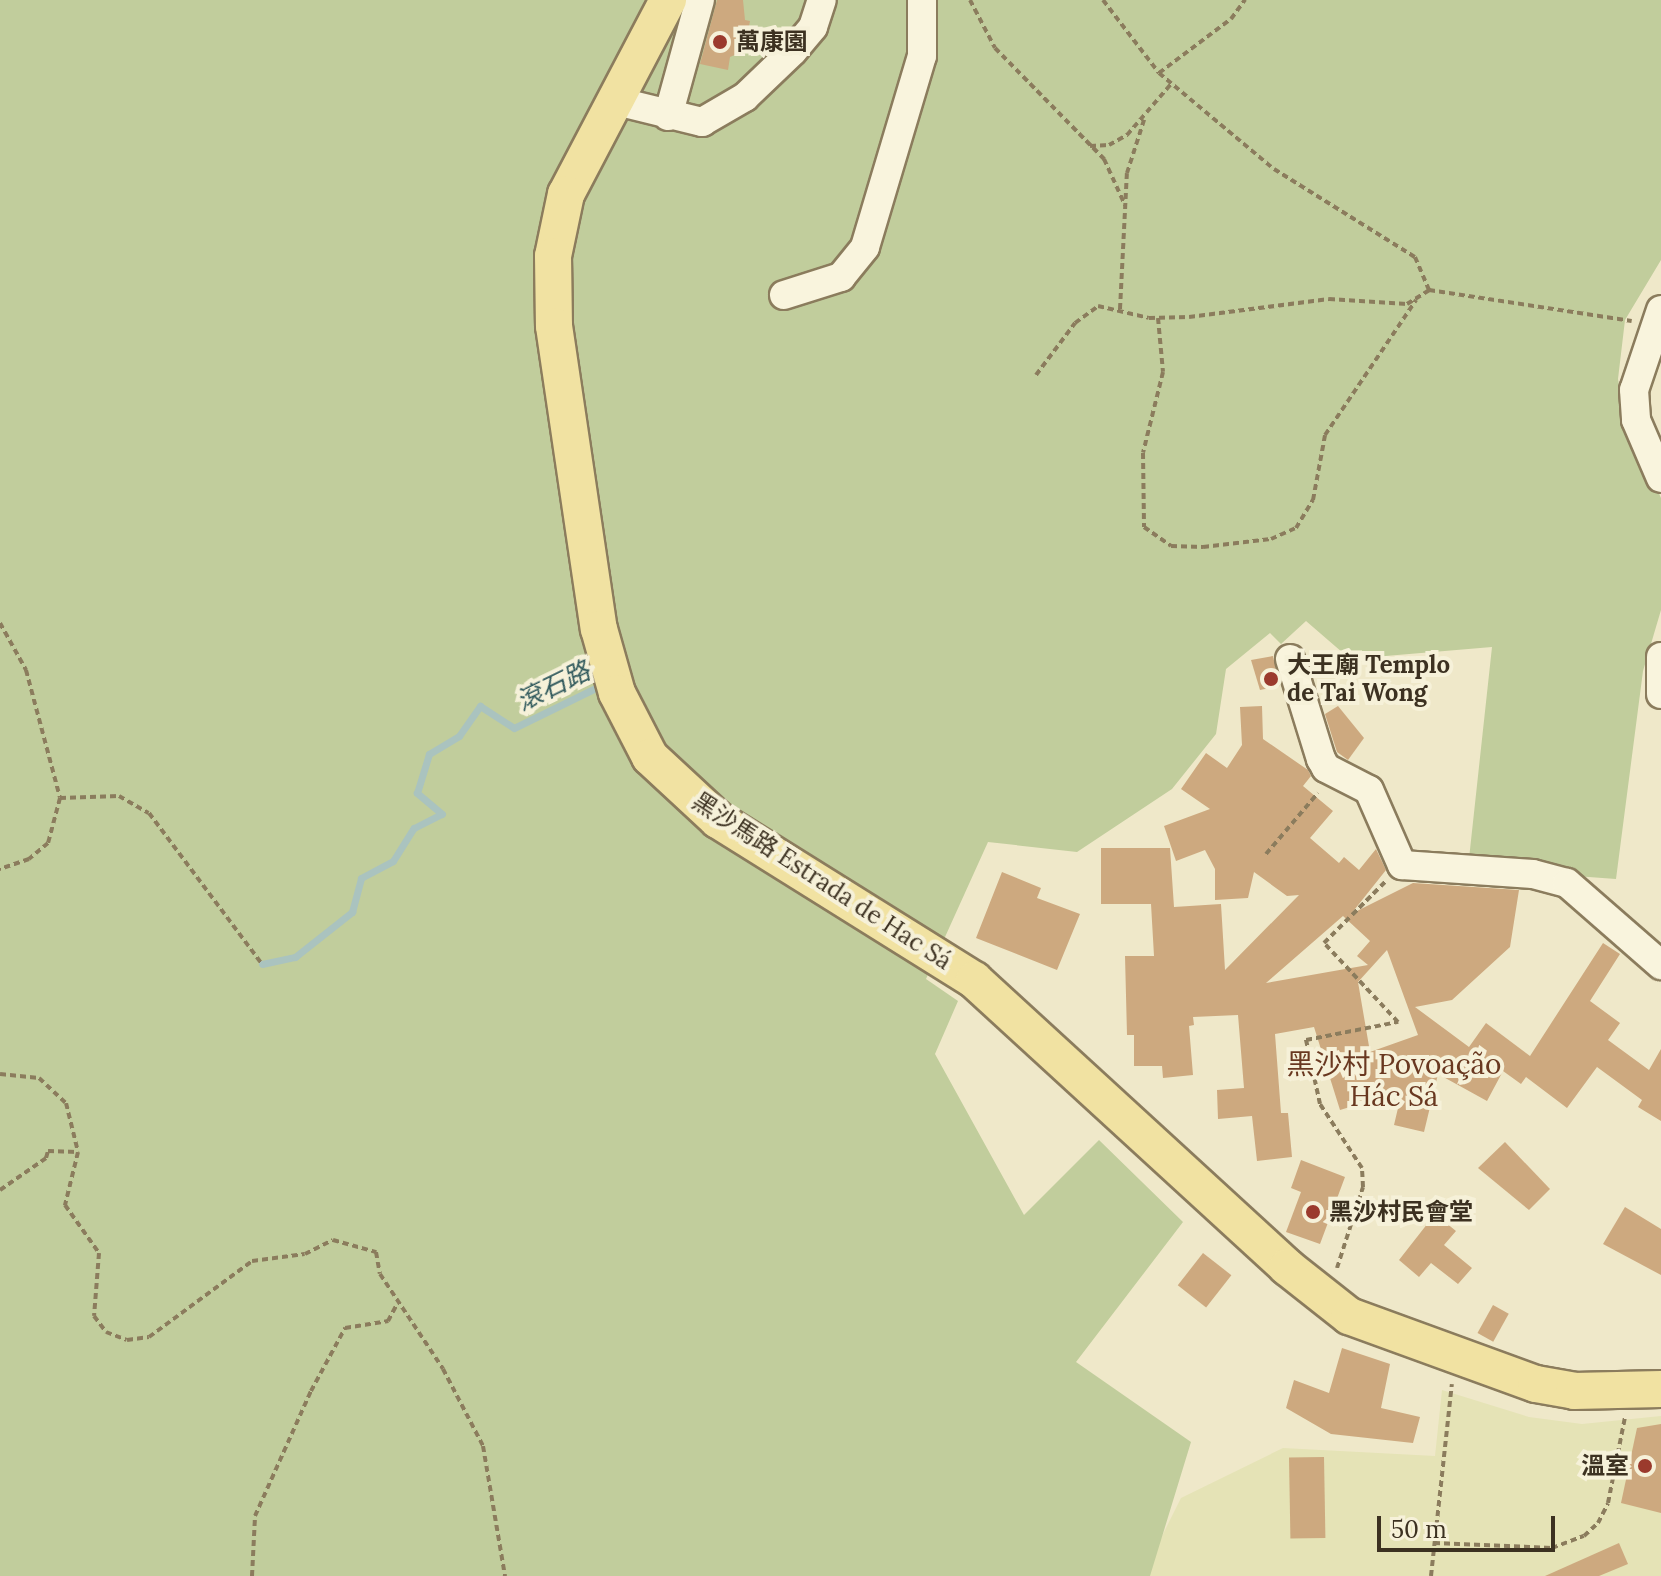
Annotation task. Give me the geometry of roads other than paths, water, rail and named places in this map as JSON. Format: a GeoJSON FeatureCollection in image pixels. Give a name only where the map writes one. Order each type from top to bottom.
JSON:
{"type":"FeatureCollection","features":[{"type":"Feature","properties":{"kind":"main road","name":"黑沙馬路 Estrada de Hac Sá"},"geometry":{"type":"LineString","coordinates":[[668,0],[566,194],[553,256],[552,291],[599,629],[617,693],[650,757],[718,820],[974,980],[1328,1302],[1375,1328],[1574,1391],[1645,1390]]}},
{"type":"Feature","properties":{"kind":"street"},"geometry":{"type":"LineString","coordinates":[[668,116],[700,0]]}},
{"type":"Feature","properties":{"kind":"street"},"geometry":{"type":"LineString","coordinates":[[616,101],[702,122],[745,97],[813,27],[822,0]]}},
{"type":"Feature","properties":{"kind":"street"},"geometry":{"type":"LineString","coordinates":[[784,295],[841,277],[865,247],[922,56],[922,0]]}},
{"type":"Feature","properties":{"kind":"street"},"geometry":{"type":"LineString","coordinates":[[1658,316],[1634,390],[1636,420],[1661,478]]}},
{"type":"Feature","properties":{"kind":"street"},"geometry":{"type":"LineString","coordinates":[[1661,657],[1661,694]]}},
{"type":"Feature","properties":{"kind":"street"},"geometry":{"type":"LineString","coordinates":[[1290,659],[1321,759],[1335,773],[1369,790],[1402,865],[1533,874],[1567,883],[1661,965]]}},
{"type":"Feature","properties":{"kind":"waterway","name":"滾石路"},"geometry":{"type":"LineString","coordinates":[[262,964],[295,957],[352,912],[361,878],[393,861],[414,828],[442,814],[417,793],[429,754],[459,736],[480,706],[514,728],[604,684]]}},
{"type":"Feature","properties":{"kind":"place","name":"萬康園"},"geometry":{"type":"Point","coordinates":[720,42]}},
{"type":"Feature","properties":{"kind":"place","name":"大王廟 Templo de Tai Wong"},"geometry":{"type":"Point","coordinates":[1271,679]}},
{"type":"Feature","properties":{"kind":"place","name":"黑沙村民會堂"},"geometry":{"type":"Point","coordinates":[1313,1212]}},
{"type":"Feature","properties":{"kind":"place","name":"溫室"},"geometry":{"type":"Point","coordinates":[1645,1466]}},
{"type":"Feature","properties":{"kind":"district","name":"黑沙村 Povoação Hác Sá"},"geometry":{"type":"Point","coordinates":[1394,1080]}}]}
